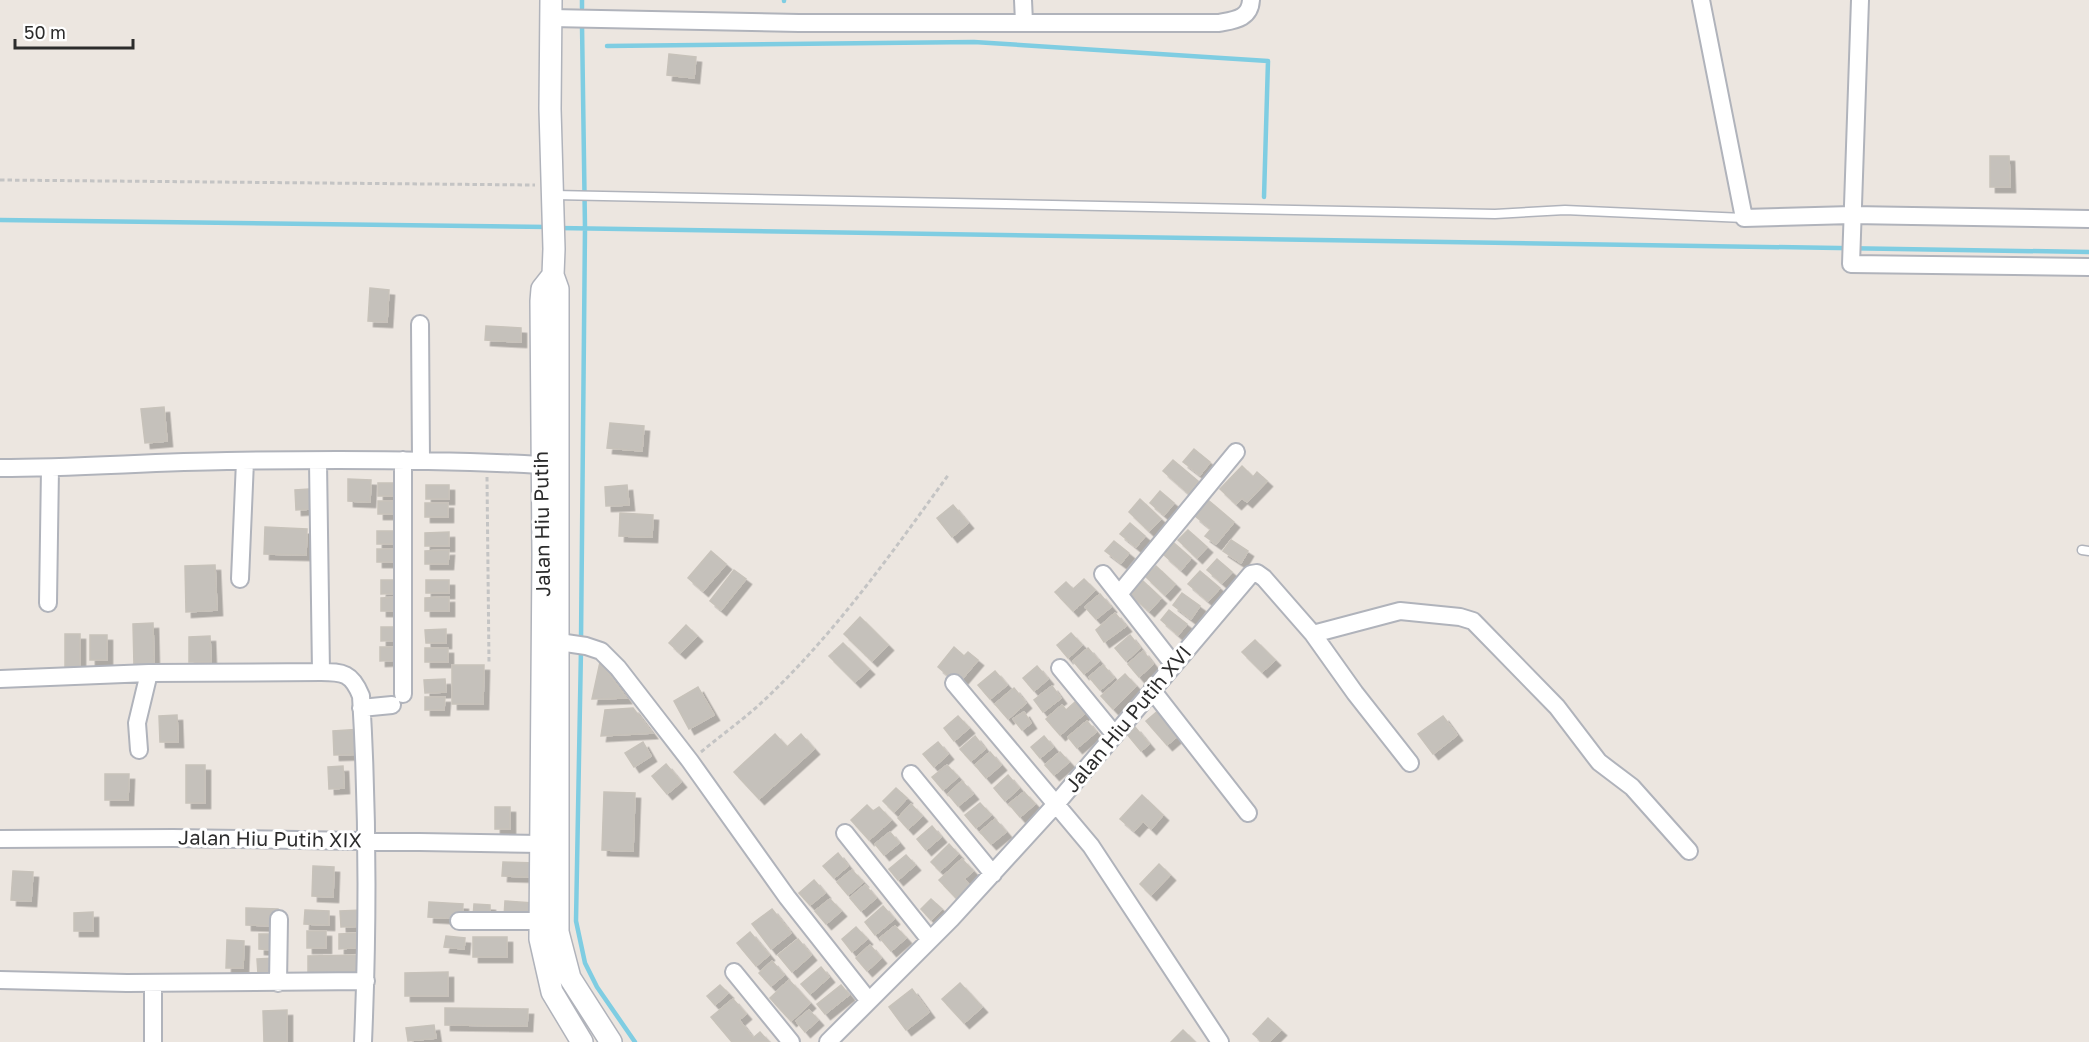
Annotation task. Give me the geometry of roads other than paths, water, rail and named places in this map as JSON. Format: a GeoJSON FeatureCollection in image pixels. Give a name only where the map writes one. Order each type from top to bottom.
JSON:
{"type":"FeatureCollection","features":[{"type":"Feature","properties":{"kind":"street"},"geometry":{"type":"LineString","coordinates":[[1023,0],[1024,22]]}},
{"type":"Feature","properties":{"kind":"street"},"geometry":{"type":"LineString","coordinates":[[551,9],[799,23],[1219,22],[1239,19],[1248,12],[1251,0]]}},
{"type":"Feature","properties":{"kind":"street"},"geometry":{"type":"LineString","coordinates":[[1701,0],[1744,218],[1852,216],[2089,219]]}},
{"type":"Feature","properties":{"kind":"street"},"geometry":{"type":"LineString","coordinates":[[1860,0],[1851,264],[2089,267]]}},
{"type":"Feature","properties":{"kind":"street","name":"Jalan Hiu Putih"},"geometry":{"type":"LineString","coordinates":[[551,9],[554,244],[553,275],[542,290],[540,465],[550,750],[541,844],[540,921],[541,949],[552,992],[582,1042]]}},
{"type":"Feature","properties":{"kind":"street"},"geometry":{"type":"LineString","coordinates":[[553,275],[558,289],[559,642],[550,750],[556,904],[562,952],[570,978],[611,1042]]}},
{"type":"Feature","properties":{"kind":"street"},"geometry":{"type":"LineString","coordinates":[[420,324],[421,460]]}},
{"type":"Feature","properties":{"kind":"street"},"geometry":{"type":"LineString","coordinates":[[1119,594],[1236,453]]}},
{"type":"Feature","properties":{"kind":"street"},"geometry":{"type":"LineString","coordinates":[[0,468],[245,461],[403,460],[540,465]]}},
{"type":"Feature","properties":{"kind":"street"},"geometry":{"type":"LineString","coordinates":[[361,708],[398,699],[403,460]]}},
{"type":"Feature","properties":{"kind":"street"},"geometry":{"type":"LineString","coordinates":[[240,579],[245,461]]}},
{"type":"Feature","properties":{"kind":"street"},"geometry":{"type":"LineString","coordinates":[[318,462],[321,672]]}},
{"type":"Feature","properties":{"kind":"street"},"geometry":{"type":"LineString","coordinates":[[48,603],[50,468]]}},
{"type":"Feature","properties":{"kind":"street","name":"Jalan Hiu Putih XVI"},"geometry":{"type":"LineString","coordinates":[[828,1042],[993,874],[1057,803],[1251,574],[1257,573],[1264,578],[1313,634],[1355,693],[1410,763]]}},
{"type":"Feature","properties":{"kind":"street"},"geometry":{"type":"LineString","coordinates":[[1103,574],[1174,665]]}},
{"type":"Feature","properties":{"kind":"street"},"geometry":{"type":"LineString","coordinates":[[1313,634],[1400,611],[1460,617],[1473,621],[1557,707],[1599,762],[1632,787],[1689,850]]}},
{"type":"Feature","properties":{"kind":"street"},"geometry":{"type":"LineString","coordinates":[[559,642],[601,651],[618,668],[690,761],[787,897],[869,1001]]}},
{"type":"Feature","properties":{"kind":"street"},"geometry":{"type":"LineString","coordinates":[[1060,668],[1115,735]]}},
{"type":"Feature","properties":{"kind":"street"},"geometry":{"type":"LineString","coordinates":[[0,679],[149,673],[321,672],[342,672],[348,677],[356,685],[361,708],[368,841],[363,1042]]}},
{"type":"Feature","properties":{"kind":"street"},"geometry":{"type":"LineString","coordinates":[[139,750],[137,723],[149,673]]}},
{"type":"Feature","properties":{"kind":"street"},"geometry":{"type":"LineString","coordinates":[[954,683],[1091,846],[1220,1042]]}},
{"type":"Feature","properties":{"kind":"street"},"geometry":{"type":"LineString","coordinates":[[1152,690],[1248,813]]}},
{"type":"Feature","properties":{"kind":"street"},"geometry":{"type":"LineString","coordinates":[[911,774],[993,874]]}},
{"type":"Feature","properties":{"kind":"street"},"geometry":{"type":"LineString","coordinates":[[845,833],[930,940]]}},
{"type":"Feature","properties":{"kind":"street","name":"Jalan Hiu Putih XIX"},"geometry":{"type":"LineString","coordinates":[[0,839],[173,838],[541,844]]}},
{"type":"Feature","properties":{"kind":"street"},"geometry":{"type":"LineString","coordinates":[[278,983],[279,919]]}},
{"type":"Feature","properties":{"kind":"street"},"geometry":{"type":"LineString","coordinates":[[459,921],[540,921]]}},
{"type":"Feature","properties":{"kind":"street"},"geometry":{"type":"LineString","coordinates":[[734,972],[791,1042]]}},
{"type":"Feature","properties":{"kind":"street"},"geometry":{"type":"LineString","coordinates":[[0,980],[153,983],[366,981]]}},
{"type":"Feature","properties":{"kind":"street"},"geometry":{"type":"LineString","coordinates":[[153,983],[153,1042]]}},
{"type":"Feature","properties":{"kind":"lane"},"geometry":{"type":"LineString","coordinates":[[552,194],[1472,213],[1565,210],[1744,218]]}},
{"type":"Feature","properties":{"kind":"waterway"},"geometry":{"type":"LineString","coordinates":[[582,0],[582,8]]}},
{"type":"Feature","properties":{"kind":"waterway"},"geometry":{"type":"LineString","coordinates":[[581,641],[585,228],[582,25]]}},
{"type":"Feature","properties":{"kind":"waterway"},"geometry":{"type":"LineString","coordinates":[[607,46],[974,42],[1268,61],[1264,197]]}},
{"type":"Feature","properties":{"kind":"waterway"},"geometry":{"type":"LineString","coordinates":[[0,220],[548,227]]}},
{"type":"Feature","properties":{"kind":"waterway"},"geometry":{"type":"LineString","coordinates":[[559,228],[2089,252]]}},
{"type":"Feature","properties":{"kind":"waterway"},"geometry":{"type":"LineString","coordinates":[[581,649],[576,921],[585,963],[597,987],[635,1042]]}}]}
